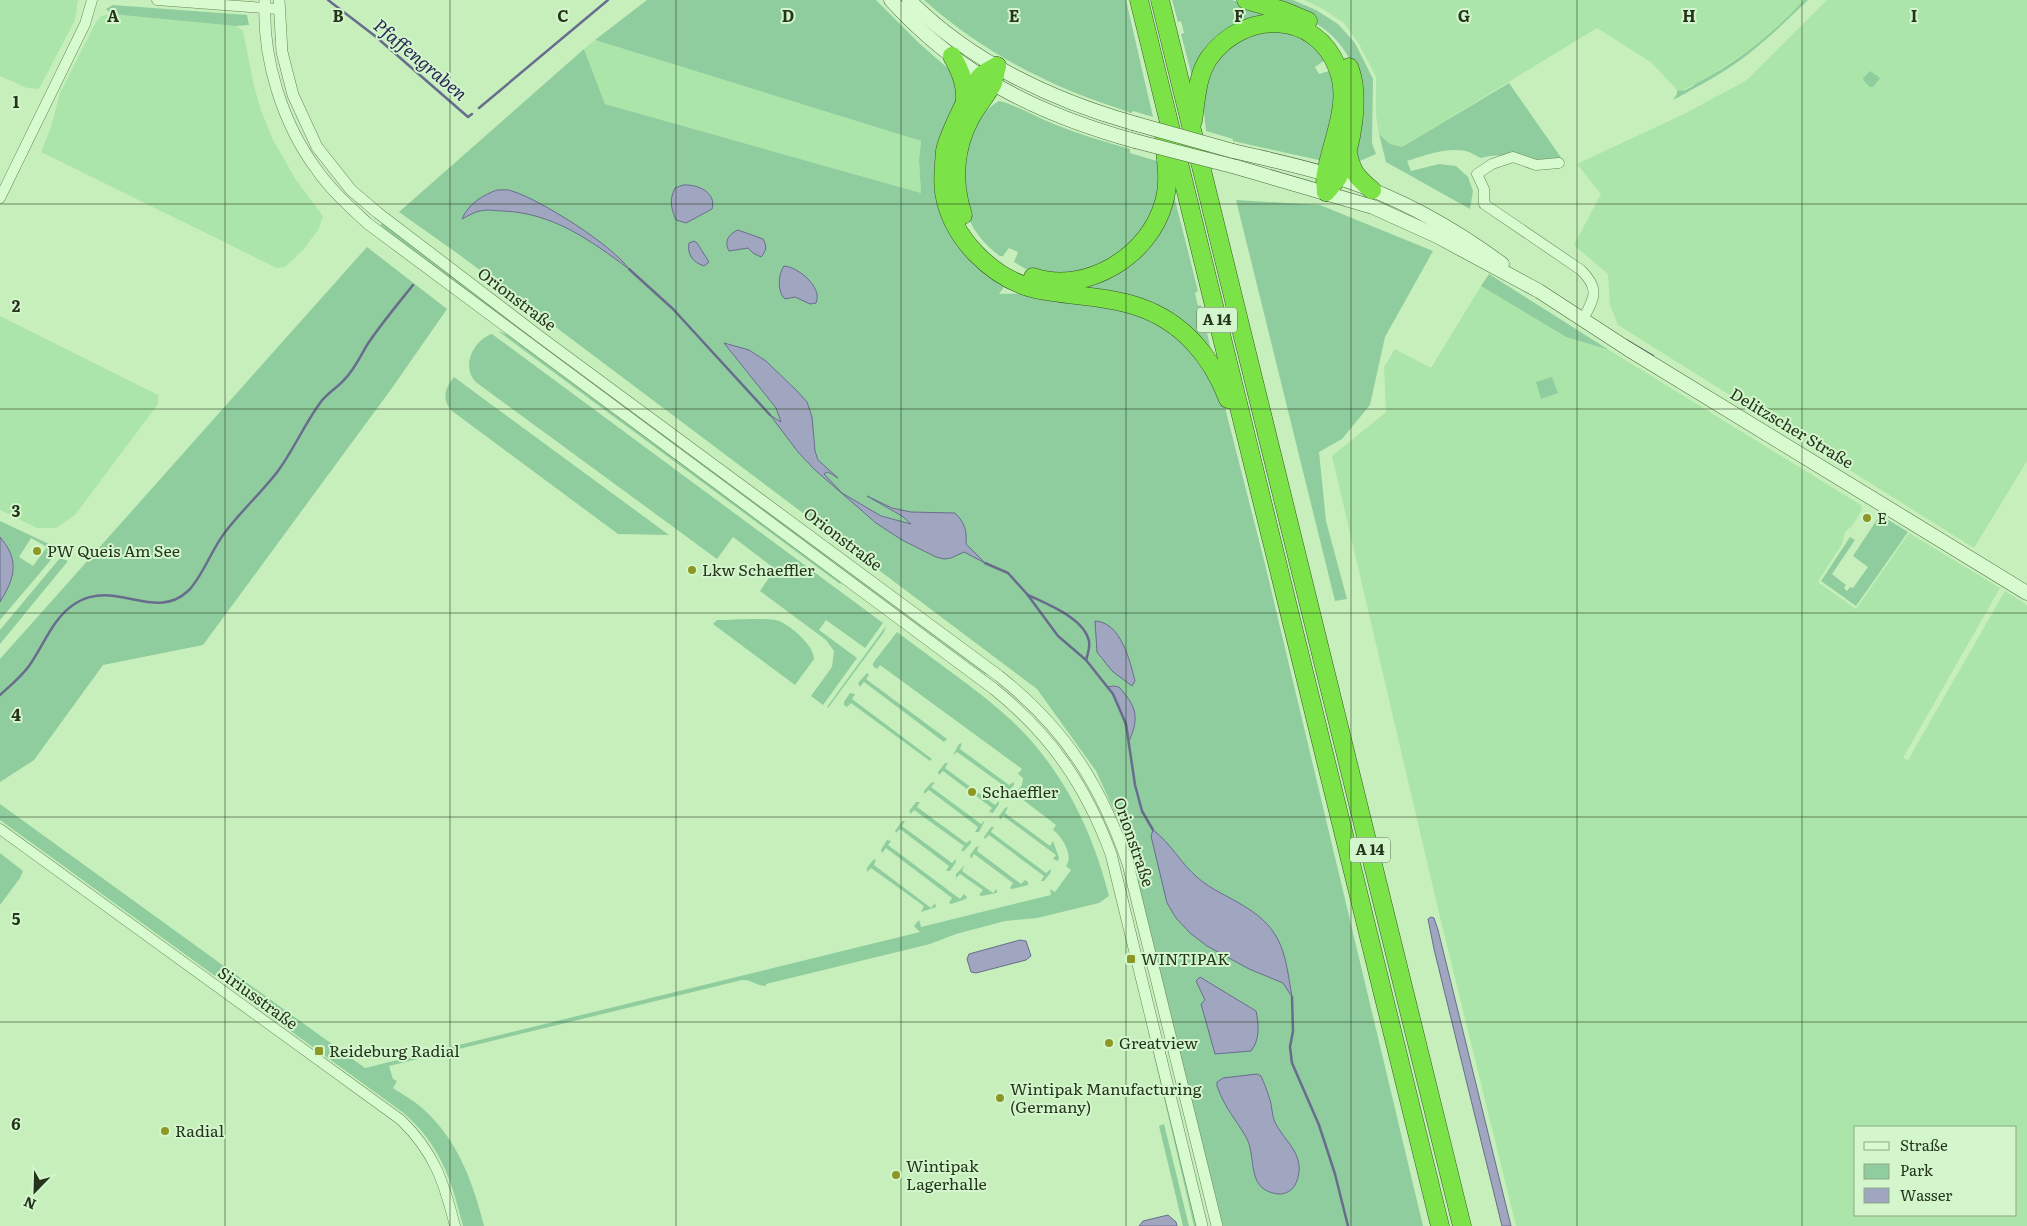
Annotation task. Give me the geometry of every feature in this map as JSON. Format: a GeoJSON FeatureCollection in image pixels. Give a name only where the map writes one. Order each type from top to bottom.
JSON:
{"type":"FeatureCollection","features":[{"type":"Feature","properties":{"kind":"highway","name":"A 14"},"geometry":{"type":"LineString","coordinates":[[1139,0],[1440,1226]]}},
{"type":"Feature","properties":{"kind":"highway","name":"A 14"},"geometry":{"type":"LineString","coordinates":[[1160,0],[1462,1226]]}},
{"type":"Feature","properties":{"kind":"highway"},"geometry":{"type":"LineString","coordinates":[[1246,0],[1284,11],[1316,25],[1326,33],[1341,51],[1350,70],[1355,95],[1347,149],[1348,162],[1353,172],[1372,190]]}},
{"type":"Feature","properties":{"kind":"highway"},"geometry":{"type":"LineString","coordinates":[[1191,127],[1204,68],[1219,46],[1238,31],[1260,23],[1285,24],[1311,34],[1319,40],[1332,56],[1342,85],[1341,111],[1331,176],[1326,192]]}},
{"type":"Feature","properties":{"kind":"highway"},"geometry":{"type":"LineString","coordinates":[[952,56],[965,85],[965,103]]}},
{"type":"Feature","properties":{"kind":"highway"},"geometry":{"type":"LineString","coordinates":[[997,66],[987,80],[965,103],[946,147],[943,172],[944,193],[949,211],[968,245],[997,272],[1014,283],[1035,289],[1139,307],[1163,318],[1183,331],[1196,344],[1221,382],[1254,468]]}},
{"type":"Feature","properties":{"kind":"highway"},"geometry":{"type":"LineString","coordinates":[[987,80],[958,147],[956,185],[959,204],[964,217],[970,230],[981,244],[1001,262],[1036,278],[1070,280],[1101,273],[1130,254],[1141,245],[1161,213],[1168,179],[1159,81]]}},
{"type":"Feature","properties":{"kind":"highway"},"geometry":{"type":"LineString","coordinates":[[1331,176],[1347,149]]}},
{"type":"Feature","properties":{"kind":"main road"},"geometry":{"type":"LineString","coordinates":[[891,0],[952,56],[987,80],[1046,111],[1077,124],[1326,192],[1373,207],[1405,220],[1539,292]]}},
{"type":"Feature","properties":{"kind":"main road"},"geometry":{"type":"LineString","coordinates":[[909,0],[948,34],[1021,80],[1083,108],[1331,176],[1372,190],[1447,227],[1488,253],[1539,292]]}},
{"type":"Feature","properties":{"kind":"main road","name":"Delitzscher Straße"},"geometry":{"type":"LineString","coordinates":[[1539,292],[2027,593]]}},
{"type":"Feature","properties":{"kind":"street"},"geometry":{"type":"LineString","coordinates":[[0,198],[85,24],[92,0]]}},
{"type":"Feature","properties":{"kind":"street"},"geometry":{"type":"LineString","coordinates":[[157,0],[279,4]]}},
{"type":"Feature","properties":{"kind":"street","name":"Orionstraße"},"geometry":{"type":"LineString","coordinates":[[265,4],[269,56],[284,108],[294,134],[317,170],[341,199],[367,223],[994,689],[1031,721],[1066,764],[1091,807],[1111,854],[1202,1226]]}},
{"type":"Feature","properties":{"kind":"street","name":"Orionstraße"},"geometry":{"type":"LineString","coordinates":[[279,4],[282,52],[296,102],[317,147],[351,190],[378,214],[517,319],[1005,680],[1040,713],[1075,754],[1090,775],[1111,816],[1128,864],[1216,1226]]}},
{"type":"Feature","properties":{"kind":"street"},"geometry":{"type":"LineString","coordinates":[[1559,163],[1536,164],[1513,156],[1492,164],[1477,174],[1484,189],[1484,204],[1581,270],[1592,281],[1593,295],[1583,319]]}},
{"type":"Feature","properties":{"kind":"street","name":"Siriusstraße"},"geometry":{"type":"LineString","coordinates":[[0,829],[401,1120],[420,1140],[437,1167],[448,1196],[455,1226]]}},
{"type":"Feature","properties":{"kind":"green space"},"geometry":{"type":"Polygon","coordinates":[[[0,0],[78,0],[75,20],[40,87],[37,89],[27,88],[0,76],[0,0]]]}},
{"type":"Feature","properties":{"kind":"green space"},"geometry":{"type":"Polygon","coordinates":[[[647,0],[876,0],[919,43],[952,72],[959,82],[946,207],[1007,283],[999,294],[1031,293],[1135,312],[1184,338],[1222,396],[1265,564],[1423,1226],[1223,1226],[1127,839],[1096,771],[1037,689],[461,256],[399,212],[584,49],[605,104],[921,193],[919,160],[921,141],[595,40],[647,0]]]}},
{"type":"Feature","properties":{"kind":"green space"},"geometry":{"type":"Polygon","coordinates":[[[924,0],[1126,0],[1153,117],[1133,111],[1131,113],[1086,97],[1023,69],[988,49],[955,26],[924,0]]]}},
{"type":"Feature","properties":{"kind":"green space"},"geometry":{"type":"Polygon","coordinates":[[[1172,0],[1232,0],[1273,13],[1192,77],[1181,34],[1184,33],[1181,21],[1178,22],[1172,0]]]}},
{"type":"Feature","properties":{"kind":"green space"},"geometry":{"type":"Polygon","coordinates":[[[1255,0],[1293,0],[1316,10],[1338,24],[1355,43],[1373,79],[1372,143],[1376,154],[1360,161],[1355,154],[1351,61],[1342,47],[1322,27],[1310,20],[1298,14],[1255,0]]]}},
{"type":"Feature","properties":{"kind":"green space"},"geometry":{"type":"Polygon","coordinates":[[[1304,0],[1804,0],[1770,33],[1749,50],[1707,78],[1681,91],[1677,90],[1652,63],[1597,28],[1402,147],[1390,144],[1379,134],[1376,115],[1376,77],[1359,44],[1344,23],[1323,9],[1304,0]]]}},
{"type":"Feature","properties":{"kind":"green space"},"geometry":{"type":"Polygon","coordinates":[[[1804,0],[1808,0],[1775,32],[1748,54],[1715,77],[1673,100],[1677,90],[1682,91],[1690,88],[1741,56],[1780,24],[1804,0]]]}},
{"type":"Feature","properties":{"kind":"green space"},"geometry":{"type":"Polygon","coordinates":[[[1827,0],[2027,0],[2027,461],[1974,548],[1618,325],[1610,305],[1608,274],[1574,245],[1601,194],[1577,164],[1686,113],[1747,80],[1827,0]]]}},
{"type":"Feature","properties":{"kind":"green space"},"geometry":{"type":"Polygon","coordinates":[[[113,5],[247,15],[249,25],[236,26],[111,14],[106,9],[113,5]]]}},
{"type":"Feature","properties":{"kind":"green space"},"geometry":{"type":"Polygon","coordinates":[[[111,14],[236,26],[243,31],[254,86],[272,138],[296,180],[323,217],[318,230],[303,250],[285,267],[277,268],[41,152],[51,127],[60,93],[96,22],[101,16],[111,14]]]}},
{"type":"Feature","properties":{"kind":"green space"},"geometry":{"type":"Polygon","coordinates":[[[1282,29],[1312,42],[1325,60],[1315,67],[1319,74],[1331,72],[1337,102],[1323,161],[1233,141],[1233,139],[1206,131],[1203,103],[1208,68],[1236,38],[1282,29]]]}},
{"type":"Feature","properties":{"kind":"green space"},"geometry":{"type":"Polygon","coordinates":[[[595,40],[921,141],[919,160],[921,193],[605,104],[584,49],[595,40]]]}},
{"type":"Feature","properties":{"kind":"green space"},"geometry":{"type":"Polygon","coordinates":[[[1870,71],[1880,78],[1873,87],[1870,87],[1863,78],[1870,71]]]}},
{"type":"Feature","properties":{"kind":"green space"},"geometry":{"type":"Polygon","coordinates":[[[1509,83],[1562,159],[1539,163],[1496,155],[1481,158],[1470,152],[1451,150],[1436,152],[1407,161],[1411,171],[1439,164],[1456,166],[1468,177],[1473,191],[1470,209],[1386,162],[1379,134],[1390,144],[1402,147],[1509,83]]]}},
{"type":"Feature","properties":{"kind":"green space"},"geometry":{"type":"Polygon","coordinates":[[[999,101],[1069,130],[1130,149],[1130,153],[1160,162],[1160,204],[1129,251],[1068,277],[1031,272],[1014,262],[1018,252],[1009,248],[1003,256],[1000,256],[982,239],[968,217],[963,187],[964,159],[967,145],[978,120],[999,101]]]}},
{"type":"Feature","properties":{"kind":"green space"},"geometry":{"type":"Polygon","coordinates":[[[1173,192],[1198,291],[1195,293],[1198,306],[1201,305],[1214,364],[1188,332],[1050,285],[1102,277],[1173,192]]]}},
{"type":"Feature","properties":{"kind":"green space"},"geometry":{"type":"Polygon","coordinates":[[[1236,200],[1320,205],[1433,251],[1385,337],[1370,405],[1342,439],[1319,452],[1326,521],[1347,599],[1335,601],[1236,200]]]}},
{"type":"Feature","properties":{"kind":"green space"},"geometry":{"type":"Polygon","coordinates":[[[381,224],[988,672],[986,675],[381,228],[381,224]]]}},
{"type":"Feature","properties":{"kind":"green space"},"geometry":{"type":"Polygon","coordinates":[[[367,247],[447,309],[392,388],[203,645],[103,665],[34,760],[0,782],[0,659],[367,247]]]}},
{"type":"Feature","properties":{"kind":"green space"},"geometry":{"type":"Polygon","coordinates":[[[1489,274],[1609,350],[1566,337],[1481,286],[1489,274]]]}},
{"type":"Feature","properties":{"kind":"green space"},"geometry":{"type":"Polygon","coordinates":[[[1481,286],[1566,337],[1609,350],[1861,505],[1862,510],[1852,526],[1845,532],[1842,544],[1818,582],[1856,609],[1909,533],[2000,588],[1903,758],[1908,760],[2005,591],[2027,605],[2027,1226],[1516,1226],[1439,913],[1332,456],[1386,412],[1384,367],[1395,349],[1431,368],[1481,286]]]}},
{"type":"Feature","properties":{"kind":"green space"},"geometry":{"type":"Polygon","coordinates":[[[0,316],[158,395],[158,404],[75,515],[56,528],[37,528],[0,510],[0,316]]]}},
{"type":"Feature","properties":{"kind":"green space"},"geometry":{"type":"Polygon","coordinates":[[[498,331],[508,335],[842,582],[840,584],[498,331]]]}},
{"type":"Feature","properties":{"kind":"green space"},"geometry":{"type":"Polygon","coordinates":[[[492,334],[883,623],[865,648],[826,620],[819,630],[857,658],[823,705],[811,696],[832,667],[834,651],[826,640],[760,591],[775,569],[733,537],[717,559],[477,383],[469,370],[471,355],[479,342],[492,334]]]}},
{"type":"Feature","properties":{"kind":"green space"},"geometry":{"type":"Polygon","coordinates":[[[454,377],[669,535],[618,534],[452,411],[445,398],[448,385],[454,377]]]}},
{"type":"Feature","properties":{"kind":"green space"},"geometry":{"type":"Polygon","coordinates":[[[1552,377],[1558,393],[1541,399],[1536,382],[1552,377]]]}},
{"type":"Feature","properties":{"kind":"green space"},"geometry":{"type":"Polygon","coordinates":[[[1882,516],[1908,532],[1856,606],[1821,581],[1850,537],[1855,540],[1832,574],[1846,585],[1844,588],[1847,591],[1850,587],[1853,588],[1868,567],[1853,556],[1878,518],[1882,516]]]}},
{"type":"Feature","properties":{"kind":"green space"},"geometry":{"type":"Polygon","coordinates":[[[0,521],[49,544],[54,552],[50,561],[0,620],[0,602],[12,579],[14,567],[6,544],[0,537],[0,521]],[[31,538],[19,557],[33,566],[47,547],[31,538]]]}},
{"type":"Feature","properties":{"kind":"green space"},"geometry":{"type":"Polygon","coordinates":[[[60,558],[68,561],[0,644],[0,630],[60,558]]]}},
{"type":"Feature","properties":{"kind":"green space"},"geometry":{"type":"Polygon","coordinates":[[[759,619],[779,621],[790,627],[806,642],[814,659],[795,685],[713,624],[717,620],[759,619]]]}},
{"type":"Feature","properties":{"kind":"green space"},"geometry":{"type":"Polygon","coordinates":[[[886,626],[884,632],[828,708],[827,707],[886,626]]]}},
{"type":"Feature","properties":{"kind":"green space"},"geometry":{"type":"Polygon","coordinates":[[[897,632],[998,708],[1045,758],[1073,801],[1084,824],[1094,847],[1109,896],[1099,903],[1037,918],[1005,921],[956,934],[930,944],[766,984],[766,986],[742,980],[389,1066],[393,1079],[397,1081],[393,1088],[422,1108],[445,1133],[454,1147],[469,1177],[484,1226],[463,1226],[454,1193],[443,1165],[428,1139],[405,1114],[0,820],[0,804],[365,1068],[920,932],[914,926],[919,920],[921,927],[1051,895],[1050,889],[1055,892],[1071,870],[1066,866],[1069,857],[1068,852],[1063,841],[1053,830],[1056,825],[1018,796],[1013,800],[1013,797],[1022,785],[1023,778],[1018,774],[1022,769],[880,665],[877,669],[873,666],[873,663],[897,632]]]}},
{"type":"Feature","properties":{"kind":"green space"},"geometry":{"type":"Polygon","coordinates":[[[867,673],[869,675],[866,679],[947,739],[944,742],[864,682],[860,687],[858,683],[867,673]]]}},
{"type":"Feature","properties":{"kind":"green space"},"geometry":{"type":"Polygon","coordinates":[[[850,693],[855,694],[852,699],[932,759],[930,761],[851,703],[847,707],[844,705],[850,693]]]}},
{"type":"Feature","properties":{"kind":"green space"},"geometry":{"type":"Polygon","coordinates":[[[962,743],[960,749],[1009,785],[1014,782],[1014,785],[1007,793],[1004,793],[1007,788],[957,752],[953,755],[959,744],[962,743]]]}},
{"type":"Feature","properties":{"kind":"green space"},"geometry":{"type":"Polygon","coordinates":[[[945,763],[948,763],[945,768],[995,805],[999,801],[993,813],[989,812],[992,808],[943,771],[939,775],[938,772],[945,763]]]}},
{"type":"Feature","properties":{"kind":"green space"},"geometry":{"type":"Polygon","coordinates":[[[935,782],[931,787],[981,824],[985,820],[979,832],[975,832],[978,827],[929,790],[924,794],[924,791],[931,783],[935,782]]]}},
{"type":"Feature","properties":{"kind":"green space"},"geometry":{"type":"Polygon","coordinates":[[[916,802],[920,802],[917,807],[966,843],[971,840],[971,843],[964,851],[961,851],[964,846],[914,810],[911,814],[909,811],[916,802]]]}},
{"type":"Feature","properties":{"kind":"green space"},"geometry":{"type":"Polygon","coordinates":[[[1008,807],[1005,813],[1050,846],[1053,841],[1059,858],[1058,861],[1053,859],[1056,855],[1003,816],[1000,820],[999,816],[1008,807]]]}},
{"type":"Feature","properties":{"kind":"green space"},"geometry":{"type":"Polygon","coordinates":[[[902,821],[905,821],[902,826],[952,863],[956,859],[950,871],[946,871],[949,866],[900,829],[896,833],[895,831],[902,821]]]}},
{"type":"Feature","properties":{"kind":"green space"},"geometry":{"type":"Polygon","coordinates":[[[991,827],[994,827],[991,832],[1046,873],[1051,869],[1051,872],[1044,881],[1041,881],[1044,876],[989,835],[985,839],[984,837],[991,827]]]}},
{"type":"Feature","properties":{"kind":"green space"},"geometry":{"type":"Polygon","coordinates":[[[887,840],[891,841],[888,845],[960,899],[964,894],[967,897],[966,899],[949,903],[952,898],[886,848],[882,853],[881,850],[887,840]]]}},
{"type":"Feature","properties":{"kind":"green space"},"geometry":{"type":"Polygon","coordinates":[[[979,846],[977,851],[1021,884],[1025,880],[1028,882],[1028,885],[1012,889],[1010,888],[1013,883],[974,854],[971,859],[970,855],[979,846]]]}},
{"type":"Feature","properties":{"kind":"green space"},"geometry":{"type":"Polygon","coordinates":[[[0,853],[23,871],[0,905],[0,853]]]}},
{"type":"Feature","properties":{"kind":"green space"},"geometry":{"type":"Polygon","coordinates":[[[876,859],[874,865],[931,908],[935,903],[936,907],[921,912],[924,906],[871,868],[867,872],[867,868],[876,859]]]}},
{"type":"Feature","properties":{"kind":"green space"},"geometry":{"type":"Polygon","coordinates":[[[965,865],[962,871],[993,893],[997,889],[997,892],[982,896],[979,895],[983,890],[960,874],[956,878],[956,874],[965,865]]]}},
{"type":"Feature","properties":{"kind":"green space"},"geometry":{"type":"Polygon","coordinates":[[[1148,1030],[1149,1032],[1197,1226],[1194,1226],[1148,1030]]]}},
{"type":"Feature","properties":{"kind":"green space"},"geometry":{"type":"Polygon","coordinates":[[[1164,1124],[1189,1226],[1183,1226],[1159,1126],[1164,1124]]]}},
{"type":"Feature","properties":{"kind":"water"},"geometry":{"type":"Polygon","coordinates":[[[683,185],[705,190],[712,198],[713,203],[712,209],[686,223],[676,220],[671,204],[675,188],[683,185]]]}},
{"type":"Feature","properties":{"kind":"water"},"geometry":{"type":"Polygon","coordinates":[[[497,190],[512,191],[557,213],[608,248],[629,269],[585,238],[538,217],[521,213],[486,210],[476,212],[462,219],[476,201],[497,190]]]}},
{"type":"Feature","properties":{"kind":"water"},"geometry":{"type":"Polygon","coordinates":[[[738,230],[763,239],[766,248],[761,257],[748,248],[729,251],[727,241],[738,230]]]}},
{"type":"Feature","properties":{"kind":"water"},"geometry":{"type":"Polygon","coordinates":[[[694,241],[709,262],[704,266],[693,260],[690,254],[689,243],[694,241]]]}},
{"type":"Feature","properties":{"kind":"water"},"geometry":{"type":"Polygon","coordinates":[[[784,266],[796,270],[808,279],[816,291],[816,303],[810,304],[795,297],[785,299],[782,296],[779,283],[784,266]]]}},
{"type":"Feature","properties":{"kind":"water"},"geometry":{"type":"Polygon","coordinates":[[[724,343],[749,350],[766,361],[807,402],[812,417],[815,451],[818,460],[838,478],[828,472],[824,474],[842,493],[881,516],[911,524],[902,516],[867,496],[892,508],[911,512],[955,513],[965,527],[966,544],[985,563],[964,552],[951,558],[936,557],[902,540],[876,523],[815,470],[798,452],[770,415],[781,422],[776,408],[724,343]]]}},
{"type":"Feature","properties":{"kind":"water"},"geometry":{"type":"Polygon","coordinates":[[[0,537],[11,553],[13,569],[9,585],[0,602],[0,537]]]}},
{"type":"Feature","properties":{"kind":"water"},"geometry":{"type":"Polygon","coordinates":[[[1095,621],[1104,623],[1118,635],[1127,653],[1135,681],[1132,686],[1112,671],[1097,652],[1095,621]]]}},
{"type":"Feature","properties":{"kind":"water"},"geometry":{"type":"Polygon","coordinates":[[[1108,687],[1119,687],[1133,706],[1135,718],[1129,741],[1121,713],[1108,687]]]}},
{"type":"Feature","properties":{"kind":"water"},"geometry":{"type":"Polygon","coordinates":[[[1153,830],[1198,878],[1244,906],[1267,924],[1275,934],[1284,956],[1292,997],[1283,983],[1249,969],[1207,946],[1190,933],[1176,918],[1167,903],[1151,836],[1153,830]]]}},
{"type":"Feature","properties":{"kind":"water"},"geometry":{"type":"Polygon","coordinates":[[[1434,918],[1438,930],[1511,1226],[1502,1226],[1434,949],[1428,919],[1434,918]]]}},
{"type":"Feature","properties":{"kind":"water"},"geometry":{"type":"Polygon","coordinates":[[[1020,940],[1026,941],[1031,956],[1026,960],[976,973],[971,972],[967,959],[969,954],[1020,940]]]}},
{"type":"Feature","properties":{"kind":"water"},"geometry":{"type":"Polygon","coordinates":[[[1200,977],[1256,1011],[1258,1032],[1256,1042],[1251,1051],[1215,1054],[1201,1004],[1205,1000],[1196,981],[1200,977]]]}},
{"type":"Feature","properties":{"kind":"water"},"geometry":{"type":"Polygon","coordinates":[[[1257,1074],[1261,1076],[1266,1089],[1275,1123],[1298,1159],[1299,1172],[1296,1182],[1291,1190],[1282,1194],[1265,1190],[1259,1185],[1250,1146],[1227,1108],[1217,1086],[1217,1082],[1223,1078],[1257,1074]]]}},
{"type":"Feature","properties":{"kind":"water"},"geometry":{"type":"Polygon","coordinates":[[[1168,1215],[1176,1222],[1177,1226],[1139,1226],[1143,1221],[1168,1215]]]}},
{"type":"Feature","properties":{"kind":"waterway","name":"Pfaffengraben"},"geometry":{"type":"LineString","coordinates":[[328,0],[375,36],[468,117],[472,114]]}},
{"type":"Feature","properties":{"kind":"waterway","name":"Pfaffengraben"},"geometry":{"type":"LineString","coordinates":[[479,108],[608,0]]}},
{"type":"Feature","properties":{"kind":"waterway"},"geometry":{"type":"LineString","coordinates":[[629,269],[673,309],[770,415]]}},
{"type":"Feature","properties":{"kind":"waterway"},"geometry":{"type":"LineString","coordinates":[[0,695],[26,670],[55,624],[76,603],[91,597],[106,595],[162,603],[175,599],[188,591],[198,579],[226,531],[278,471],[320,403],[351,372],[372,337],[413,285]]}},
{"type":"Feature","properties":{"kind":"waterway"},"geometry":{"type":"LineString","coordinates":[[1626,340],[1653,356]]}},
{"type":"Feature","properties":{"kind":"waterway"},"geometry":{"type":"LineString","coordinates":[[985,563],[1008,573],[1027,594],[1058,636],[1086,660],[1113,694],[1126,724],[1135,785],[1142,811],[1153,830]]}},
{"type":"Feature","properties":{"kind":"waterway"},"geometry":{"type":"LineString","coordinates":[[1028,595],[1054,607],[1080,625],[1089,641],[1086,660]]}},
{"type":"Feature","properties":{"kind":"waterway"},"geometry":{"type":"LineString","coordinates":[[1292,997],[1293,1031],[1290,1047],[1292,1063],[1319,1125],[1335,1174],[1348,1226]]}},
{"type":"Feature","properties":{"kind":"place","name":"E"},"geometry":{"type":"Point","coordinates":[1867,518]}},
{"type":"Feature","properties":{"kind":"place","name":"PW Queis Am See"},"geometry":{"type":"Point","coordinates":[37,551]}},
{"type":"Feature","properties":{"kind":"place","name":"Lkw Schaeffler"},"geometry":{"type":"Point","coordinates":[692,570]}},
{"type":"Feature","properties":{"kind":"place","name":"Schaeffler"},"geometry":{"type":"Point","coordinates":[972,792]}},
{"type":"Feature","properties":{"kind":"place","name":"WINTIPAK"},"geometry":{"type":"Point","coordinates":[1131,959]}},
{"type":"Feature","properties":{"kind":"place","name":"Greatview"},"geometry":{"type":"Point","coordinates":[1109,1043]}},
{"type":"Feature","properties":{"kind":"place","name":"Reideburg Radial"},"geometry":{"type":"Point","coordinates":[319,1051]}},
{"type":"Feature","properties":{"kind":"place","name":"Wintipak Manufacturing (Germany)"},"geometry":{"type":"Point","coordinates":[1000,1098]}},
{"type":"Feature","properties":{"kind":"place","name":"Radial"},"geometry":{"type":"Point","coordinates":[165,1131]}},
{"type":"Feature","properties":{"kind":"place","name":"Wintipak Lagerhalle"},"geometry":{"type":"Point","coordinates":[896,1175]}}]}
